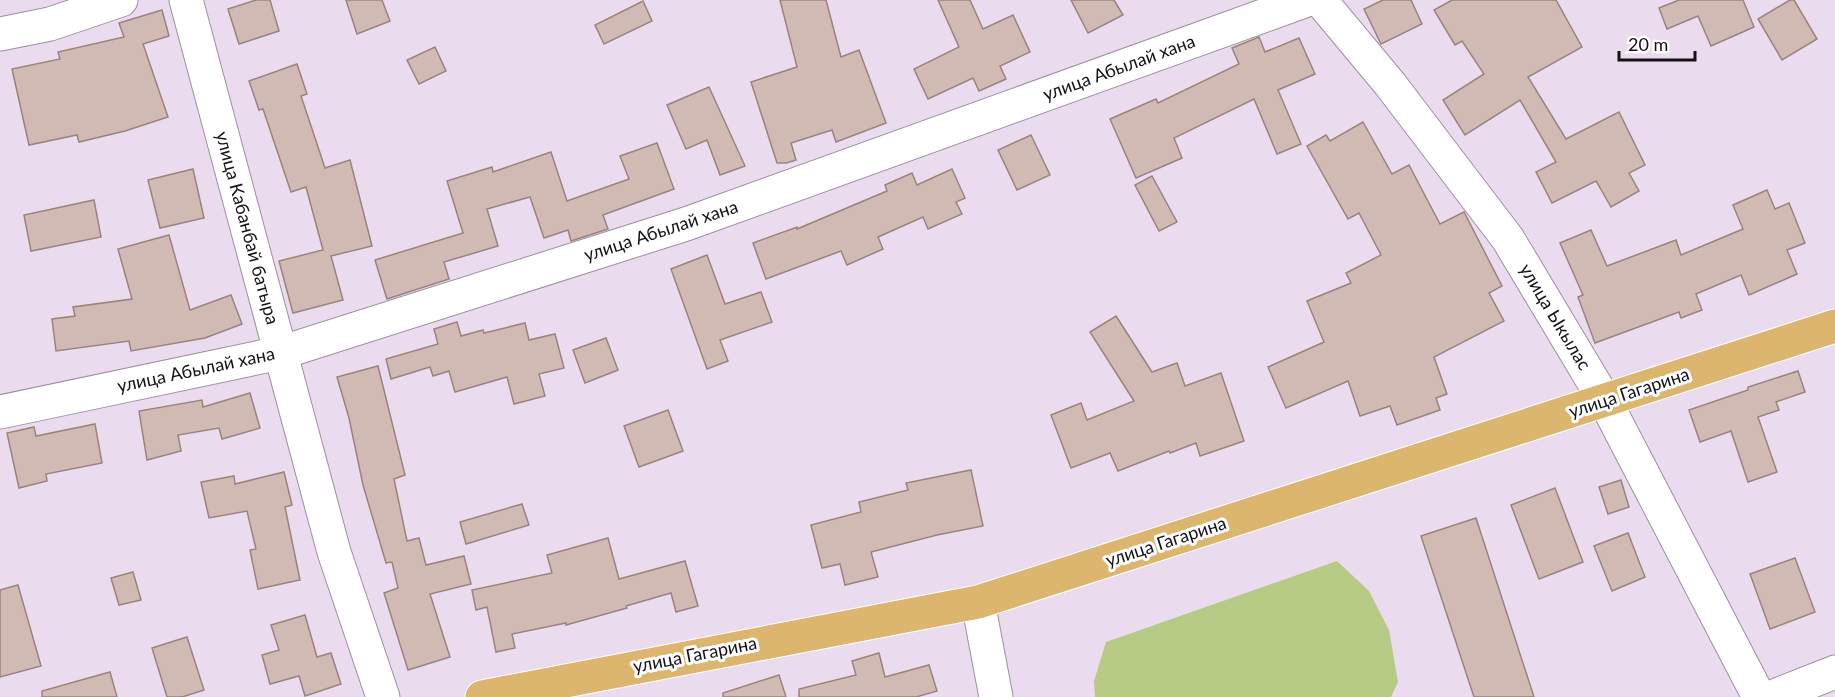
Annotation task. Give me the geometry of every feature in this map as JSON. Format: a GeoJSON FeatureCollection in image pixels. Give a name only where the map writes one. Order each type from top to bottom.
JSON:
{"type":"FeatureCollection","features":[{"type":"Feature","properties":{"kind":"main road","name":"улица Гагарина"},"geometry":{"type":"LineString","coordinates":[[482,697],[978,602],[1835,326]]}},
{"type":"Feature","properties":{"kind":"street"},"geometry":{"type":"LineString","coordinates":[[0,34],[50,24],[121,0]]}},
{"type":"Feature","properties":{"kind":"street","name":"улица Кабанбай батыра"},"geometry":{"type":"LineString","coordinates":[[186,0],[334,552],[382,697]]}},
{"type":"Feature","properties":{"kind":"street","name":"улица Абылай хана"},"geometry":{"type":"LineString","coordinates":[[0,412],[280,353],[686,224],[1307,0]]}},
{"type":"Feature","properties":{"kind":"street","name":"улица Ыкылас"},"geometry":{"type":"LineString","coordinates":[[1320,0],[1390,84],[1508,239],[1605,401],[1759,697]]}},
{"type":"Feature","properties":{"kind":"street"},"geometry":{"type":"LineString","coordinates":[[978,602],[996,697]]}},
{"type":"Feature","properties":{"kind":"street"},"geometry":{"type":"LineString","coordinates":[[1772,697],[1835,672]]}},
{"type":"Feature","properties":{"kind":"green space"},"geometry":{"type":"Polygon","coordinates":[[[1337,561],[1369,591],[1389,630],[1398,682],[1391,697],[1095,697],[1094,681],[1106,642],[1337,561]]]}},
{"type":"Feature","properties":{"kind":"building"},"geometry":{"type":"Polygon","coordinates":[[[256,0],[270,0],[279,31],[239,44],[228,9],[256,0]]]}},
{"type":"Feature","properties":{"kind":"building"},"geometry":{"type":"Polygon","coordinates":[[[346,0],[382,0],[390,21],[357,34],[346,0]]]}},
{"type":"Feature","properties":{"kind":"building"},"geometry":{"type":"Polygon","coordinates":[[[780,0],[826,0],[841,57],[859,50],[886,123],[836,142],[832,130],[791,143],[796,160],[786,163],[777,163],[751,82],[797,67],[780,0]]]}},
{"type":"Feature","properties":{"kind":"building"},"geometry":{"type":"Polygon","coordinates":[[[938,0],[970,0],[983,29],[1013,15],[1030,52],[1000,66],[1006,79],[979,91],[973,78],[928,99],[914,69],[959,47],[938,0]]]}},
{"type":"Feature","properties":{"kind":"building"},"geometry":{"type":"Polygon","coordinates":[[[1071,0],[1114,0],[1123,15],[1088,33],[1071,0]]]}},
{"type":"Feature","properties":{"kind":"building"},"geometry":{"type":"Polygon","coordinates":[[[1383,0],[1411,0],[1422,24],[1381,44],[1364,9],[1383,0]]]}},
{"type":"Feature","properties":{"kind":"building"},"geometry":{"type":"Polygon","coordinates":[[[1452,0],[1556,0],[1582,47],[1528,77],[1566,139],[1619,112],[1645,165],[1629,173],[1639,191],[1611,207],[1596,181],[1552,203],[1536,172],[1556,162],[1520,100],[1465,135],[1443,100],[1484,74],[1462,41],[1455,45],[1434,10],[1452,0]]]}},
{"type":"Feature","properties":{"kind":"building"},"geometry":{"type":"Polygon","coordinates":[[[1679,0],[1743,0],[1754,27],[1711,46],[1698,16],[1667,29],[1659,8],[1679,0]]]}},
{"type":"Feature","properties":{"kind":"building"},"geometry":{"type":"Polygon","coordinates":[[[1790,0],[1794,0],[1817,39],[1782,60],[1758,19],[1790,0]]]}},
{"type":"Feature","properties":{"kind":"building"},"geometry":{"type":"Polygon","coordinates":[[[643,1],[652,21],[604,44],[595,25],[643,1]]]}},
{"type":"Feature","properties":{"kind":"building"},"geometry":{"type":"Polygon","coordinates":[[[162,10],[169,36],[143,44],[168,117],[125,131],[79,142],[77,135],[29,145],[12,69],[60,59],[58,52],[124,37],[119,23],[162,10]]]}},
{"type":"Feature","properties":{"kind":"building"},"geometry":{"type":"Polygon","coordinates":[[[1259,37],[1265,52],[1299,38],[1315,74],[1278,90],[1301,144],[1277,154],[1254,99],[1174,138],[1182,158],[1136,178],[1110,119],[1156,99],[1158,103],[1239,64],[1232,48],[1259,37]]]}},
{"type":"Feature","properties":{"kind":"building"},"geometry":{"type":"Polygon","coordinates":[[[435,47],[446,71],[419,84],[407,60],[435,47]]]}},
{"type":"Feature","properties":{"kind":"building"},"geometry":{"type":"Polygon","coordinates":[[[297,64],[307,94],[301,96],[325,168],[350,160],[372,246],[331,256],[343,300],[293,313],[279,261],[323,250],[306,187],[291,192],[263,109],[259,110],[249,81],[297,64]]]}},
{"type":"Feature","properties":{"kind":"building"},"geometry":{"type":"Polygon","coordinates":[[[709,87],[745,166],[720,175],[707,140],[686,149],[667,105],[709,87]]]}},
{"type":"Feature","properties":{"kind":"building"},"geometry":{"type":"Polygon","coordinates":[[[1363,122],[1392,174],[1409,165],[1440,224],[1464,212],[1502,286],[1489,293],[1504,321],[1434,357],[1447,394],[1436,398],[1440,410],[1397,425],[1390,406],[1360,416],[1348,381],[1286,408],[1268,367],[1324,342],[1307,301],[1351,283],[1346,273],[1381,255],[1359,213],[1348,219],[1307,146],[1326,135],[1330,141],[1363,122]]]}},
{"type":"Feature","properties":{"kind":"building"},"geometry":{"type":"Polygon","coordinates":[[[1031,135],[1050,175],[1017,190],[998,150],[1031,135]]]}},
{"type":"Feature","properties":{"kind":"building"},"geometry":{"type":"Polygon","coordinates":[[[657,143],[674,189],[603,215],[608,229],[571,241],[568,230],[544,238],[530,197],[487,209],[498,246],[444,262],[449,279],[387,299],[375,260],[463,233],[447,181],[492,167],[493,172],[551,152],[567,201],[629,179],[620,156],[657,143]]]}},
{"type":"Feature","properties":{"kind":"building"},"geometry":{"type":"Polygon","coordinates":[[[193,169],[204,218],[160,228],[148,180],[193,169]]]}},
{"type":"Feature","properties":{"kind":"building"},"geometry":{"type":"Polygon","coordinates":[[[952,169],[965,198],[956,202],[962,214],[928,229],[923,217],[878,237],[883,249],[847,265],[841,251],[766,279],[753,243],[797,227],[797,229],[887,191],[885,185],[912,173],[917,185],[952,169]]]}},
{"type":"Feature","properties":{"kind":"building"},"geometry":{"type":"Polygon","coordinates":[[[1152,176],[1177,222],[1159,231],[1135,185],[1152,176]]]}},
{"type":"Feature","properties":{"kind":"building"},"geometry":{"type":"Polygon","coordinates":[[[1767,190],[1775,209],[1789,203],[1805,243],[1787,250],[1797,274],[1749,295],[1741,275],[1696,294],[1702,310],[1681,318],[1679,312],[1595,343],[1578,297],[1583,295],[1560,243],[1591,230],[1607,266],[1676,240],[1681,255],[1743,229],[1733,205],[1767,190]]]}},
{"type":"Feature","properties":{"kind":"building"},"geometry":{"type":"Polygon","coordinates":[[[94,200],[101,237],[31,251],[24,215],[94,200]]]}},
{"type":"Feature","properties":{"kind":"building"},"geometry":{"type":"Polygon","coordinates":[[[169,235],[190,310],[231,295],[242,324],[205,338],[131,351],[129,341],[56,351],[52,319],[75,316],[73,307],[132,299],[118,249],[169,235]]]}},
{"type":"Feature","properties":{"kind":"building"},"geometry":{"type":"Polygon","coordinates":[[[707,255],[725,304],[761,292],[772,322],[720,340],[728,361],[707,369],[671,269],[707,255]]]}},
{"type":"Feature","properties":{"kind":"building"},"geometry":{"type":"Polygon","coordinates":[[[1116,316],[1152,372],[1177,363],[1185,386],[1221,373],[1244,441],[1200,456],[1196,443],[1118,471],[1110,453],[1071,468],[1051,415],[1081,403],[1087,420],[1134,401],[1090,332],[1116,316]]]}},
{"type":"Feature","properties":{"kind":"building"},"geometry":{"type":"Polygon","coordinates":[[[457,322],[461,336],[525,323],[529,340],[555,334],[564,368],[539,374],[545,396],[514,404],[507,377],[455,392],[449,371],[433,376],[430,367],[391,379],[386,359],[438,344],[434,329],[457,322]]]}},
{"type":"Feature","properties":{"kind":"building"},"geometry":{"type":"Polygon","coordinates":[[[606,338],[618,370],[585,383],[573,350],[606,338]]]}},
{"type":"Feature","properties":{"kind":"building"},"geometry":{"type":"Polygon","coordinates":[[[378,366],[405,475],[394,479],[407,541],[419,538],[426,565],[464,556],[471,584],[430,594],[450,657],[408,670],[384,593],[398,588],[392,562],[386,563],[363,485],[349,418],[337,377],[378,366]]]}},
{"type":"Feature","properties":{"kind":"building"},"geometry":{"type":"Polygon","coordinates":[[[1798,371],[1805,392],[1776,402],[1779,410],[1758,417],[1777,472],[1748,482],[1731,431],[1700,442],[1689,410],[1798,371]]]}},
{"type":"Feature","properties":{"kind":"building"},"geometry":{"type":"Polygon","coordinates":[[[250,393],[260,428],[222,439],[219,428],[178,435],[181,451],[147,460],[139,411],[202,400],[203,407],[250,393]]]}},
{"type":"Feature","properties":{"kind":"building"},"geometry":{"type":"Polygon","coordinates":[[[668,410],[683,451],[639,467],[624,426],[668,410]]]}},
{"type":"Feature","properties":{"kind":"building"},"geometry":{"type":"Polygon","coordinates":[[[95,424],[102,463],[46,474],[47,481],[19,488],[7,433],[34,427],[36,436],[95,424]]]}},
{"type":"Feature","properties":{"kind":"building"},"geometry":{"type":"Polygon","coordinates":[[[971,470],[983,526],[871,552],[878,577],[845,585],[840,564],[822,568],[811,525],[861,512],[859,502],[908,490],[906,483],[971,470]]]}},
{"type":"Feature","properties":{"kind":"building"},"geometry":{"type":"Polygon","coordinates":[[[284,472],[292,505],[285,507],[300,580],[258,589],[250,550],[256,549],[247,511],[209,518],[201,482],[234,476],[235,484],[284,472]]]}},
{"type":"Feature","properties":{"kind":"building"},"geometry":{"type":"Polygon","coordinates":[[[1621,480],[1629,507],[1608,514],[1599,487],[1621,480]]]}},
{"type":"Feature","properties":{"kind":"building"},"geometry":{"type":"Polygon","coordinates":[[[1555,488],[1583,562],[1539,579],[1511,505],[1555,488]]]}},
{"type":"Feature","properties":{"kind":"building"},"geometry":{"type":"Polygon","coordinates":[[[522,504],[529,525],[466,544],[460,522],[522,504]]]}},
{"type":"Feature","properties":{"kind":"building"},"geometry":{"type":"Polygon","coordinates":[[[1476,518],[1534,697],[1474,697],[1421,536],[1476,518]]]}},
{"type":"Feature","properties":{"kind":"building"},"geometry":{"type":"Polygon","coordinates":[[[1628,533],[1645,577],[1612,591],[1594,546],[1628,533]]]}},
{"type":"Feature","properties":{"kind":"building"},"geometry":{"type":"Polygon","coordinates":[[[608,538],[619,579],[685,561],[698,606],[676,612],[671,593],[566,625],[566,623],[512,634],[515,648],[496,652],[487,607],[476,610],[472,590],[552,573],[547,555],[608,538]]]}},
{"type":"Feature","properties":{"kind":"building"},"geometry":{"type":"Polygon","coordinates":[[[1795,558],[1815,612],[1770,629],[1750,574],[1795,558]]]}},
{"type":"Feature","properties":{"kind":"building"},"geometry":{"type":"Polygon","coordinates":[[[133,572],[141,600],[119,605],[111,578],[133,572]]]}},
{"type":"Feature","properties":{"kind":"building"},"geometry":{"type":"Polygon","coordinates":[[[18,585],[41,666],[0,677],[0,590],[18,585]]]}},
{"type":"Feature","properties":{"kind":"building"},"geometry":{"type":"Polygon","coordinates":[[[305,615],[317,657],[331,653],[341,684],[305,696],[299,676],[270,684],[262,655],[279,650],[271,625],[305,615]]]}},
{"type":"Feature","properties":{"kind":"building"},"geometry":{"type":"Polygon","coordinates":[[[187,637],[204,690],[182,697],[167,697],[152,648],[187,637]]]}},
{"type":"Feature","properties":{"kind":"building"},"geometry":{"type":"Polygon","coordinates":[[[879,653],[885,677],[929,665],[937,691],[916,697],[799,697],[799,689],[856,675],[852,661],[879,653]]]}},
{"type":"Feature","properties":{"kind":"building"},"geometry":{"type":"Polygon","coordinates":[[[110,672],[117,697],[42,697],[42,691],[110,672]]]}},
{"type":"Feature","properties":{"kind":"building"},"geometry":{"type":"Polygon","coordinates":[[[779,675],[786,697],[723,697],[723,693],[779,675]]]}}]}
